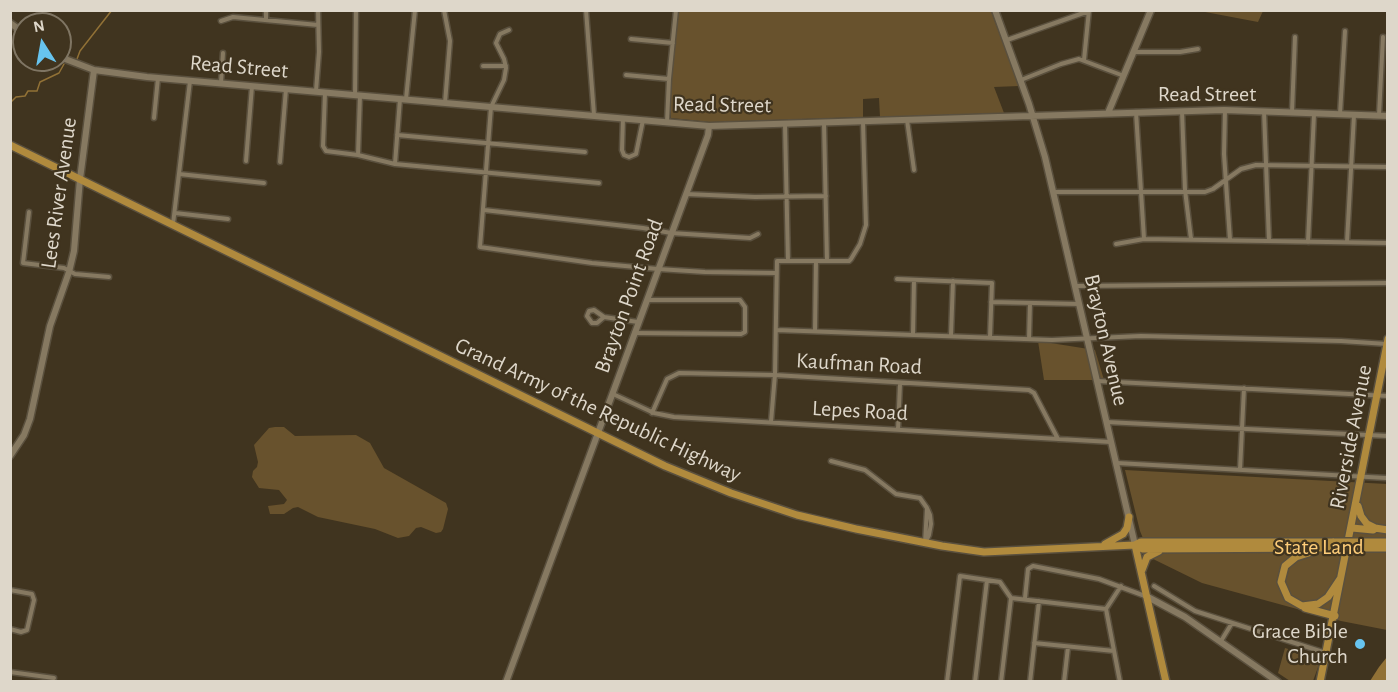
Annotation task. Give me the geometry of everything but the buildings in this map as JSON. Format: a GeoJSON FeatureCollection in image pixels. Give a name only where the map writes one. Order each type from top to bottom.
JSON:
{"type":"FeatureCollection","features":[{"type":"Feature","properties":{"kind":"main road","name":"Brayton Avenue"},"geometry":{"type":"LineString","coordinates":[[995,10],[1033,116],[1054,192],[1166,681]]}},
{"type":"Feature","properties":{"kind":"main road"},"geometry":{"type":"LineString","coordinates":[[1108,113],[1151,10]]}},
{"type":"Feature","properties":{"kind":"main road","name":"Read Street"},"geometry":{"type":"LineString","coordinates":[[72,62],[94,70],[158,78],[709,126],[1225,110],[1388,116]]}},
{"type":"Feature","properties":{"kind":"main road","name":"Lees River Avenue"},"geometry":{"type":"LineString","coordinates":[[10,456],[30,418],[50,327],[70,270],[94,70]]}},
{"type":"Feature","properties":{"kind":"main road","name":"Brayton Point Road"},"geometry":{"type":"LineString","coordinates":[[506,681],[708,135],[709,126]]}},
{"type":"Feature","properties":{"kind":"main road"},"geometry":{"type":"LineString","coordinates":[[10,145],[80,179]]}},
{"type":"Feature","properties":{"kind":"main road","name":"Grand Army of the Republic Highway"},"geometry":{"type":"LineString","coordinates":[[80,179],[682,474],[751,500],[830,523],[954,548],[991,552],[1136,545]]}},
{"type":"Feature","properties":{"kind":"main road","name":"Riverside Avenue"},"geometry":{"type":"LineString","coordinates":[[1320,681],[1335,616],[1387,343]]}},
{"type":"Feature","properties":{"kind":"main road"},"geometry":{"type":"LineString","coordinates":[[1357,500],[1360,516],[1365,522],[1373,528],[1388,530]]}},
{"type":"Feature","properties":{"kind":"main road"},"geometry":{"type":"LineString","coordinates":[[1096,546],[1121,536],[1126,530],[1129,517]]}},
{"type":"Feature","properties":{"kind":"main road"},"geometry":{"type":"LineString","coordinates":[[1352,528],[1388,530]]}},
{"type":"Feature","properties":{"kind":"main road"},"geometry":{"type":"LineString","coordinates":[[1136,545],[1143,542],[1334,545],[1388,542]]}},
{"type":"Feature","properties":{"kind":"main road"},"geometry":{"type":"LineString","coordinates":[[1136,545],[1143,549],[1168,549],[1334,545]]}},
{"type":"Feature","properties":{"kind":"main road"},"geometry":{"type":"LineString","coordinates":[[1334,545],[1301,554],[1285,566],[1281,576],[1283,589],[1290,600],[1299,606],[1335,616]]}},
{"type":"Feature","properties":{"kind":"main road"},"geometry":{"type":"LineString","coordinates":[[1362,545],[1388,548]]}},
{"type":"Feature","properties":{"kind":"main road"},"geometry":{"type":"LineString","coordinates":[[1141,573],[1149,555],[1168,549]]}},
{"type":"Feature","properties":{"kind":"main road"},"geometry":{"type":"LineString","coordinates":[[1299,606],[1315,605],[1324,601],[1343,574]]}},
{"type":"Feature","properties":{"kind":"main road"},"geometry":{"type":"LineString","coordinates":[[1146,596],[1174,610],[1278,681]]}},
{"type":"Feature","properties":{"kind":"street"},"geometry":{"type":"LineString","coordinates":[[266,10],[266,20]]}},
{"type":"Feature","properties":{"kind":"street"},"geometry":{"type":"LineString","coordinates":[[316,92],[319,52],[318,10]]}},
{"type":"Feature","properties":{"kind":"street"},"geometry":{"type":"LineString","coordinates":[[356,10],[358,154]]}},
{"type":"Feature","properties":{"kind":"street"},"geometry":{"type":"LineString","coordinates":[[395,164],[415,10]]}},
{"type":"Feature","properties":{"kind":"street"},"geometry":{"type":"LineString","coordinates":[[444,10],[450,41],[445,103]]}},
{"type":"Feature","properties":{"kind":"street"},"geometry":{"type":"LineString","coordinates":[[586,10],[594,115]]}},
{"type":"Feature","properties":{"kind":"street"},"geometry":{"type":"LineString","coordinates":[[668,122],[669,79],[676,10]]}},
{"type":"Feature","properties":{"kind":"street"},"geometry":{"type":"LineString","coordinates":[[1006,40],[1089,11],[1084,60]]}},
{"type":"Feature","properties":{"kind":"street"},"geometry":{"type":"LineString","coordinates":[[221,21],[233,17],[318,25]]}},
{"type":"Feature","properties":{"kind":"street"},"geometry":{"type":"LineString","coordinates":[[509,30],[497,36],[496,43],[506,66],[504,80],[491,107],[486,143],[484,210],[480,245],[482,249],[658,269],[776,273]]}},
{"type":"Feature","properties":{"kind":"street"},"geometry":{"type":"LineString","coordinates":[[1340,114],[1345,31]]}},
{"type":"Feature","properties":{"kind":"street"},"geometry":{"type":"LineString","coordinates":[[1379,116],[1383,36]]}},
{"type":"Feature","properties":{"kind":"street"},"geometry":{"type":"LineString","coordinates":[[1292,112],[1295,37]]}},
{"type":"Feature","properties":{"kind":"street"},"geometry":{"type":"LineString","coordinates":[[631,39],[673,43]]}},
{"type":"Feature","properties":{"kind":"street"},"geometry":{"type":"LineString","coordinates":[[1134,52],[1184,52],[1198,48]]}},
{"type":"Feature","properties":{"kind":"street"},"geometry":{"type":"LineString","coordinates":[[220,83],[223,53]]}},
{"type":"Feature","properties":{"kind":"street"},"geometry":{"type":"LineString","coordinates":[[1021,80],[1066,62],[1084,60],[1124,76]]}},
{"type":"Feature","properties":{"kind":"street"},"geometry":{"type":"LineString","coordinates":[[483,66],[506,66]]}},
{"type":"Feature","properties":{"kind":"street"},"geometry":{"type":"LineString","coordinates":[[626,75],[669,79]]}},
{"type":"Feature","properties":{"kind":"street"},"geometry":{"type":"LineString","coordinates":[[154,118],[158,78]]}},
{"type":"Feature","properties":{"kind":"street"},"geometry":{"type":"LineString","coordinates":[[173,225],[190,81]]}},
{"type":"Feature","properties":{"kind":"street"},"geometry":{"type":"LineString","coordinates":[[246,161],[252,86]]}},
{"type":"Feature","properties":{"kind":"street"},"geometry":{"type":"LineString","coordinates":[[280,162],[286,89]]}},
{"type":"Feature","properties":{"kind":"street"},"geometry":{"type":"LineString","coordinates":[[325,93],[324,149],[326,151],[358,154],[395,164],[598,183]]}},
{"type":"Feature","properties":{"kind":"street"},"geometry":{"type":"LineString","coordinates":[[1225,110],[1230,240]]}},
{"type":"Feature","properties":{"kind":"street"},"geometry":{"type":"LineString","coordinates":[[1182,111],[1185,192],[1191,239]]}},
{"type":"Feature","properties":{"kind":"street"},"geometry":{"type":"LineString","coordinates":[[1264,111],[1269,241]]}},
{"type":"Feature","properties":{"kind":"street"},"geometry":{"type":"LineString","coordinates":[[1136,112],[1144,239]]}},
{"type":"Feature","properties":{"kind":"street"},"geometry":{"type":"LineString","coordinates":[[1308,242],[1314,113]]}},
{"type":"Feature","properties":{"kind":"street"},"geometry":{"type":"LineString","coordinates":[[1347,242],[1354,115]]}},
{"type":"Feature","properties":{"kind":"street"},"geometry":{"type":"LineString","coordinates":[[623,118],[622,150],[624,155],[630,157],[636,154],[643,120]]}},
{"type":"Feature","properties":{"kind":"street"},"geometry":{"type":"LineString","coordinates":[[907,120],[914,170]]}},
{"type":"Feature","properties":{"kind":"street"},"geometry":{"type":"LineString","coordinates":[[771,422],[775,375],[777,261],[849,261],[861,243],[866,225],[863,122]]}},
{"type":"Feature","properties":{"kind":"street"},"geometry":{"type":"LineString","coordinates":[[824,123],[827,261]]}},
{"type":"Feature","properties":{"kind":"street"},"geometry":{"type":"LineString","coordinates":[[785,124],[788,261]]}},
{"type":"Feature","properties":{"kind":"street"},"geometry":{"type":"LineString","coordinates":[[397,135],[585,152]]}},
{"type":"Feature","properties":{"kind":"street"},"geometry":{"type":"LineString","coordinates":[[1054,192],[1209,191],[1245,167],[1265,165],[1388,167]]}},
{"type":"Feature","properties":{"kind":"street"},"geometry":{"type":"LineString","coordinates":[[179,174],[264,183]]}},
{"type":"Feature","properties":{"kind":"street"},"geometry":{"type":"LineString","coordinates":[[686,194],[730,197],[826,196]]}},
{"type":"Feature","properties":{"kind":"street"},"geometry":{"type":"LineString","coordinates":[[484,210],[671,233],[750,238],[758,234]]}},
{"type":"Feature","properties":{"kind":"street"},"geometry":{"type":"LineString","coordinates":[[29,212],[23,263],[109,277]]}},
{"type":"Feature","properties":{"kind":"street"},"geometry":{"type":"LineString","coordinates":[[175,213],[228,219]]}},
{"type":"Feature","properties":{"kind":"street"},"geometry":{"type":"LineString","coordinates":[[1116,244],[1144,239],[1388,243]]}},
{"type":"Feature","properties":{"kind":"street"},"geometry":{"type":"LineString","coordinates":[[815,331],[816,261]]}},
{"type":"Feature","properties":{"kind":"street"},"geometry":{"type":"LineString","coordinates":[[897,279],[992,283],[990,337]]}},
{"type":"Feature","properties":{"kind":"street"},"geometry":{"type":"LineString","coordinates":[[913,334],[914,280]]}},
{"type":"Feature","properties":{"kind":"street"},"geometry":{"type":"LineString","coordinates":[[951,335],[952,281]]}},
{"type":"Feature","properties":{"kind":"street"},"geometry":{"type":"LineString","coordinates":[[1075,286],[1388,283]]}},
{"type":"Feature","properties":{"kind":"street"},"geometry":{"type":"LineString","coordinates":[[634,333],[741,334],[745,332],[743,302],[736,300],[647,300]]}},
{"type":"Feature","properties":{"kind":"street"},"geometry":{"type":"LineString","coordinates":[[991,302],[1079,304]]}},
{"type":"Feature","properties":{"kind":"street"},"geometry":{"type":"LineString","coordinates":[[1029,339],[1030,303]]}},
{"type":"Feature","properties":{"kind":"street"},"geometry":{"type":"LineString","coordinates":[[604,317],[597,323],[592,323],[587,316],[589,311],[594,310],[604,317],[638,322]]}},
{"type":"Feature","properties":{"kind":"street"},"geometry":{"type":"LineString","coordinates":[[776,330],[1029,339],[1141,336],[1387,343]]}},
{"type":"Feature","properties":{"kind":"street","name":"Kaufman Road"},"geometry":{"type":"LineString","coordinates":[[652,412],[668,379],[675,374],[775,375],[1032,391],[1058,440]]}},
{"type":"Feature","properties":{"kind":"street"},"geometry":{"type":"LineString","coordinates":[[1096,381],[1388,396]]}},
{"type":"Feature","properties":{"kind":"street"},"geometry":{"type":"LineString","coordinates":[[898,430],[900,384]]}},
{"type":"Feature","properties":{"kind":"street"},"geometry":{"type":"LineString","coordinates":[[1240,470],[1244,388]]}},
{"type":"Feature","properties":{"kind":"street","name":"Lepes Road"},"geometry":{"type":"LineString","coordinates":[[612,394],[652,412],[674,417],[1111,442]]}},
{"type":"Feature","properties":{"kind":"street"},"geometry":{"type":"LineString","coordinates":[[1106,422],[1388,436]]}},
{"type":"Feature","properties":{"kind":"street"},"geometry":{"type":"LineString","coordinates":[[831,461],[866,470],[896,494],[920,498],[927,508],[925,543]]}},
{"type":"Feature","properties":{"kind":"street"},"geometry":{"type":"LineString","coordinates":[[1116,463],[1386,478]]}},
{"type":"Feature","properties":{"kind":"street"},"geometry":{"type":"LineString","coordinates":[[1024,598],[1029,567],[1034,566],[1090,577],[1146,596]]}},
{"type":"Feature","properties":{"kind":"street"},"geometry":{"type":"LineString","coordinates":[[947,681],[960,576],[1000,582],[1011,598],[1001,681]]}},
{"type":"Feature","properties":{"kind":"street"},"geometry":{"type":"LineString","coordinates":[[975,681],[987,580]]}},
{"type":"Feature","properties":{"kind":"street"},"geometry":{"type":"LineString","coordinates":[[1120,681],[1106,609],[1121,586]]}},
{"type":"Feature","properties":{"kind":"street"},"geometry":{"type":"LineString","coordinates":[[1154,586],[1195,611],[1327,653]]}},
{"type":"Feature","properties":{"kind":"street"},"geometry":{"type":"LineString","coordinates":[[10,590],[33,594],[34,600],[27,630],[21,632],[10,629]]}},
{"type":"Feature","properties":{"kind":"street"},"geometry":{"type":"LineString","coordinates":[[1011,598],[1106,609]]}},
{"type":"Feature","properties":{"kind":"street"},"geometry":{"type":"LineString","coordinates":[[1030,681],[1039,601]]}},
{"type":"Feature","properties":{"kind":"street"},"geometry":{"type":"LineString","coordinates":[[1221,641],[1232,623]]}},
{"type":"Feature","properties":{"kind":"street"},"geometry":{"type":"LineString","coordinates":[[1034,643],[1114,651]]}},
{"type":"Feature","properties":{"kind":"street"},"geometry":{"type":"LineString","coordinates":[[1064,681],[1068,647]]}},
{"type":"Feature","properties":{"kind":"street"},"geometry":{"type":"LineString","coordinates":[[10,672],[54,678]]}},
{"type":"Feature","properties":{"kind":"green space"},"geometry":{"type":"Polygon","coordinates":[[[678,11],[991,11],[1019,86],[994,87],[1004,113],[880,117],[879,98],[863,99],[863,117],[710,122],[671,118],[670,89],[678,11]]]}},
{"type":"Feature","properties":{"kind":"green space"},"geometry":{"type":"Polygon","coordinates":[[[1200,11],[1263,11],[1258,22],[1200,11]]]}},
{"type":"Feature","properties":{"kind":"green space"},"geometry":{"type":"Polygon","coordinates":[[[1038,341],[1095,350],[1104,380],[1044,380],[1038,341]]]}},
{"type":"Feature","properties":{"kind":"green space"},"geometry":{"type":"Polygon","coordinates":[[[284,427],[295,436],[356,435],[370,443],[384,468],[446,503],[448,509],[443,529],[436,533],[421,527],[416,528],[409,536],[398,538],[375,529],[318,517],[298,507],[284,514],[270,514],[268,506],[284,504],[287,500],[279,490],[259,488],[252,477],[258,462],[254,445],[269,428],[284,427]]]}},
{"type":"Feature","properties":{"kind":"green space","name":"State Land"},"geometry":{"type":"Polygon","coordinates":[[[1125,470],[1387,484],[1387,630],[1341,621],[1202,583],[1151,558],[1140,531],[1125,470]]]}},
{"type":"Feature","properties":{"kind":"green space"},"geometry":{"type":"Polygon","coordinates":[[[1285,648],[1321,659],[1313,681],[1290,681],[1278,673],[1285,648]]]}},
{"type":"Feature","properties":{"kind":"shaded area"},"geometry":{"type":"Polygon","coordinates":[[[1387,657],[1387,681],[1370,681],[1379,667],[1387,657]]]}},
{"type":"Feature","properties":{"kind":"waterway"},"geometry":{"type":"LineString","coordinates":[[77,59],[80,51],[112,10]]}},
{"type":"Feature","properties":{"kind":"waterway"},"geometry":{"type":"LineString","coordinates":[[10,103],[16,97],[25,96],[28,91],[37,91],[40,82],[60,72]]}},
{"type":"Feature","properties":{"kind":"place","name":"Grace Bible Church"},"geometry":{"type":"Point","coordinates":[1360,644]}}]}
